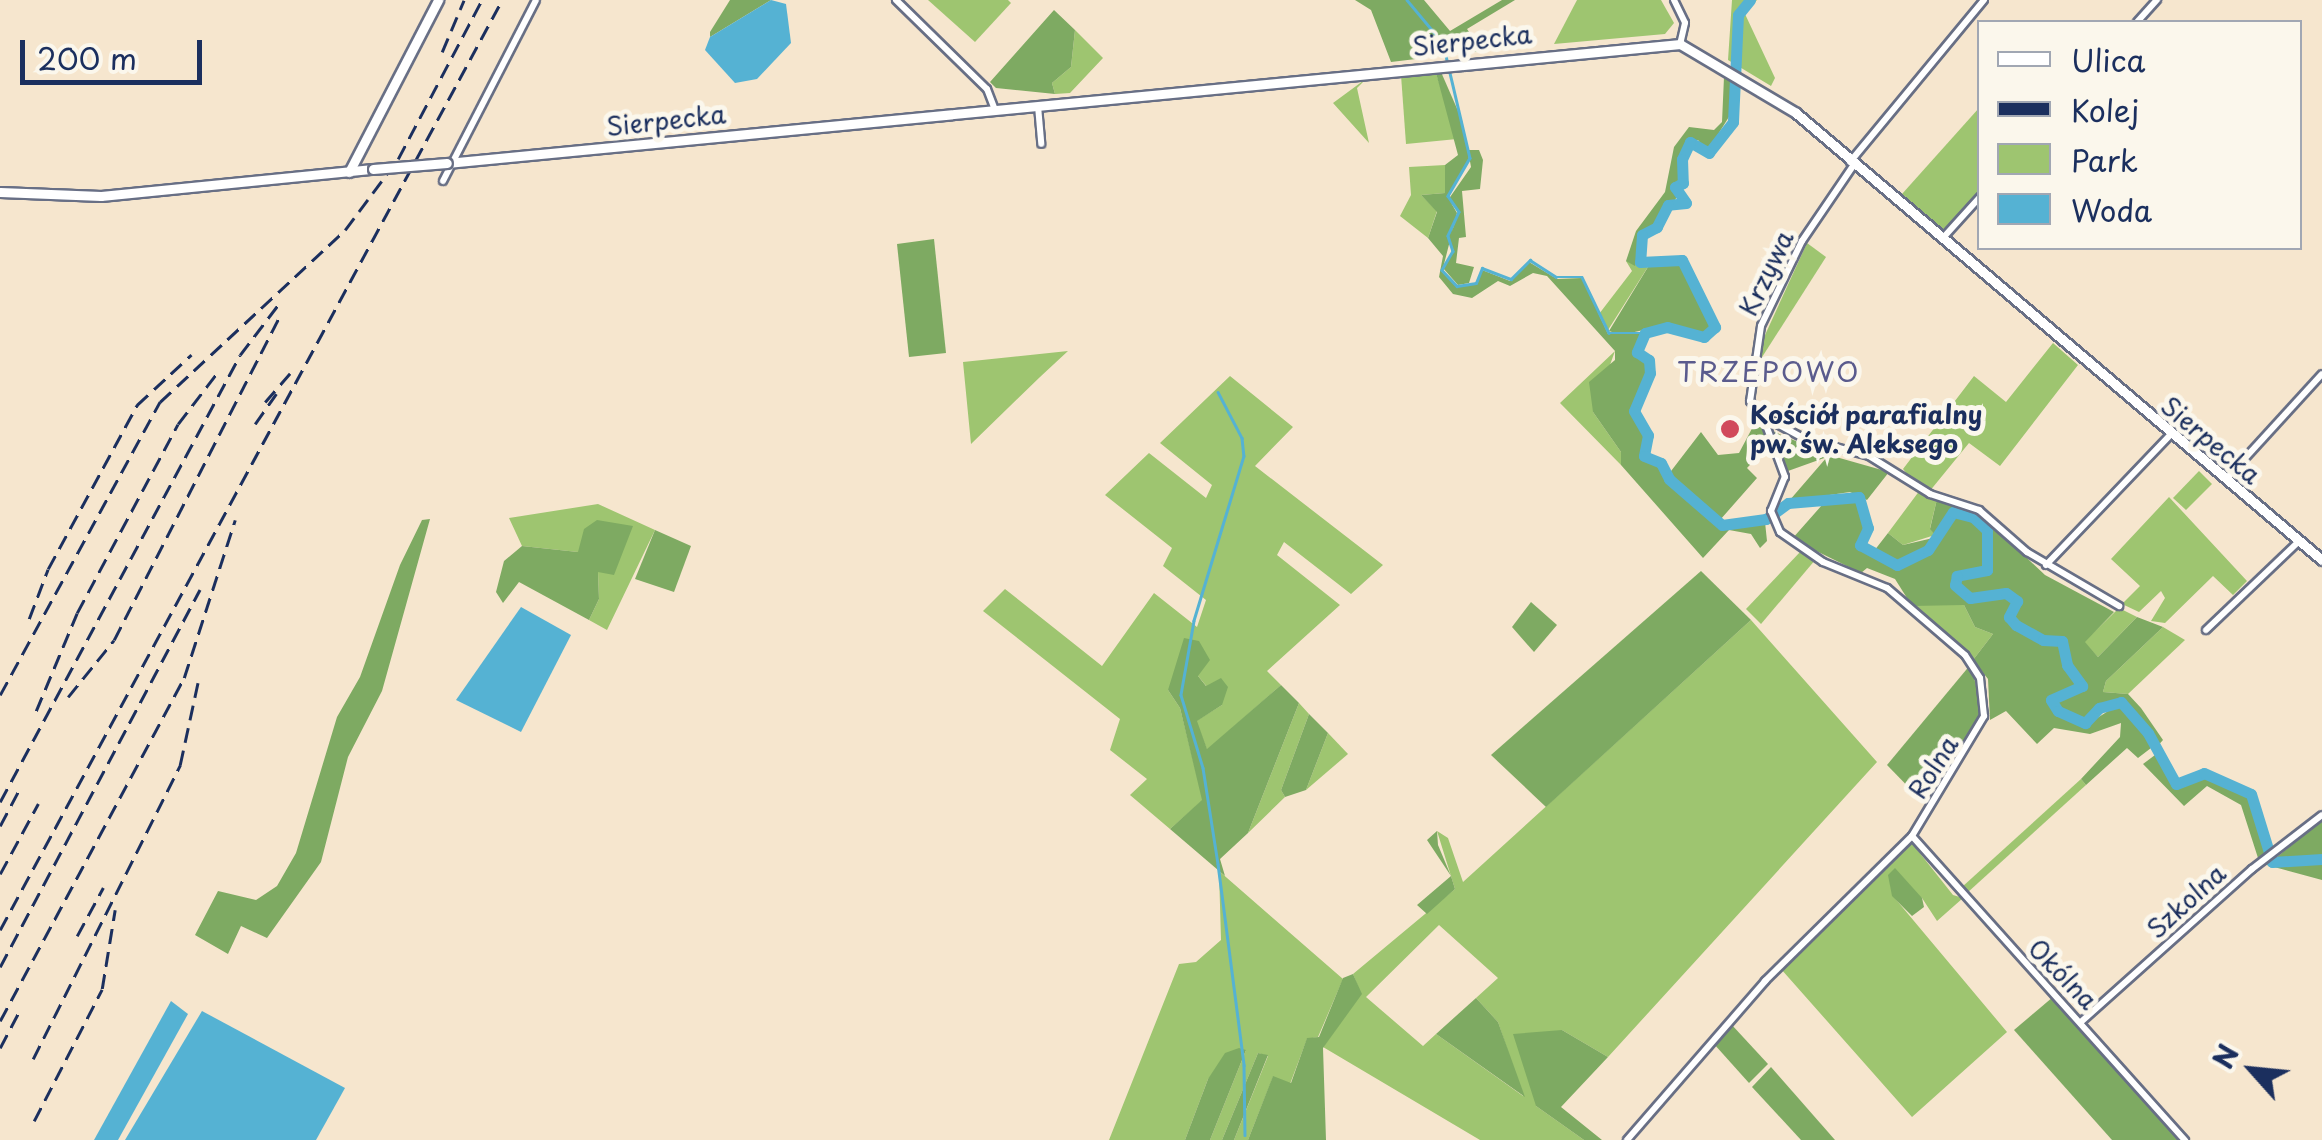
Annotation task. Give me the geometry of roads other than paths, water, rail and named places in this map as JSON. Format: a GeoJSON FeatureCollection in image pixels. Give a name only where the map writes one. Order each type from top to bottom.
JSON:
{"type":"FeatureCollection","features":[{"type":"Feature","properties":{"kind":"street"},"geometry":{"type":"LineString","coordinates":[[349,172],[438,0]]}},
{"type":"Feature","properties":{"kind":"street"},"geometry":{"type":"LineString","coordinates":[[443,181],[536,0]]}},
{"type":"Feature","properties":{"kind":"street"},"geometry":{"type":"LineString","coordinates":[[896,0],[987,89],[994,107]]}},
{"type":"Feature","properties":{"kind":"street"},"geometry":{"type":"LineString","coordinates":[[1674,0],[1684,23],[1680,44]]}},
{"type":"Feature","properties":{"kind":"street","name":"Krzywa"},"geometry":{"type":"LineString","coordinates":[[1763,417],[1748,387],[1761,326],[1802,241],[1851,164],[1984,0]]}},
{"type":"Feature","properties":{"kind":"street"},"geometry":{"type":"LineString","coordinates":[[2139,20],[2157,0]]}},
{"type":"Feature","properties":{"kind":"street","name":"Sierpecka"},"geometry":{"type":"LineString","coordinates":[[0,192],[101,196],[1441,63],[1680,44],[1722,65],[1796,113],[1851,164],[2322,560]]}},
{"type":"Feature","properties":{"kind":"street"},"geometry":{"type":"LineString","coordinates":[[1037,103],[1041,144]]}},
{"type":"Feature","properties":{"kind":"street"},"geometry":{"type":"LineString","coordinates":[[1942,239],[1977,200]]}},
{"type":"Feature","properties":{"kind":"street"},"geometry":{"type":"LineString","coordinates":[[2226,479],[2322,374]]}},
{"type":"Feature","properties":{"kind":"street"},"geometry":{"type":"LineString","coordinates":[[1763,417],[1805,439],[1869,456],[1930,494],[1979,510],[2046,565],[2120,606]]}},
{"type":"Feature","properties":{"kind":"street","name":"Rolna"},"geometry":{"type":"LineString","coordinates":[[1626,1140],[1765,981],[1912,836],[1982,727],[1980,678],[1965,655],[1896,594],[1792,544],[1773,516],[1785,477],[1763,417]]}},
{"type":"Feature","properties":{"kind":"street"},"geometry":{"type":"LineString","coordinates":[[2046,565],[2172,433]]}},
{"type":"Feature","properties":{"kind":"street"},"geometry":{"type":"LineString","coordinates":[[2206,630],[2300,540]]}},
{"type":"Feature","properties":{"kind":"street","name":"Szkolna"},"geometry":{"type":"LineString","coordinates":[[2082,1021],[2264,860],[2322,815]]}},
{"type":"Feature","properties":{"kind":"street","name":"Okólna"},"geometry":{"type":"LineString","coordinates":[[1912,836],[2185,1140]]}},
{"type":"Feature","properties":{"kind":"water"},"geometry":{"type":"Polygon","coordinates":[[[771,0],[786,4],[791,43],[757,79],[735,83],[705,50],[710,37],[771,0]]]}},
{"type":"Feature","properties":{"kind":"water"},"geometry":{"type":"Polygon","coordinates":[[[521,607],[571,635],[521,732],[456,700],[521,607]]]}},
{"type":"Feature","properties":{"kind":"water"},"geometry":{"type":"Polygon","coordinates":[[[171,1001],[188,1014],[118,1140],[94,1140],[171,1001]]]}},
{"type":"Feature","properties":{"kind":"water"},"geometry":{"type":"Polygon","coordinates":[[[202,1011],[345,1088],[316,1140],[125,1140],[202,1011]]]}},
{"type":"Feature","properties":{"kind":"waterway"},"geometry":{"type":"LineString","coordinates":[[1407,0],[1443,43],[1470,158],[1448,196],[1459,212],[1448,236],[1453,251],[1442,270],[1457,286],[1476,283],[1482,268],[1511,279],[1530,260],[1556,277],[1582,277],[1609,333],[1645,333]]}},
{"type":"Feature","properties":{"kind":"waterway"},"geometry":{"type":"LineString","coordinates":[[1750,0],[1738,15],[1733,122],[1709,153],[1690,142],[1682,159],[1683,183],[1675,187],[1686,203],[1668,205],[1657,227],[1642,235],[1640,262],[1682,260],[1715,327],[1704,337],[1667,327],[1645,333],[1637,352],[1649,360],[1650,373],[1634,411],[1648,435],[1644,456],[1661,463],[1669,479],[1722,525],[1766,519],[1788,503],[1859,497],[1868,528],[1860,545],[1897,565],[1928,550],[1953,512],[1973,517],[1987,530],[1987,570],[1957,576],[1955,585],[1970,598],[2006,593],[2017,601],[2009,617],[2016,625],[2043,640],[2062,641],[2067,665],[2082,686],[2051,700],[2058,711],[2085,723],[2099,708],[2121,702],[2148,733],[2176,784],[2204,773],[2251,794],[2272,862],[2322,859]]}},
{"type":"Feature","properties":{"kind":"waterway"},"geometry":{"type":"LineString","coordinates":[[1218,392],[1242,438],[1244,456],[1194,621],[1181,695],[1203,768],[1218,864],[1244,1065],[1245,1135]]}},
{"type":"Feature","properties":{"kind":"railway"},"geometry":{"type":"LineString","coordinates":[[442,52],[464,0]]}},
{"type":"Feature","properties":{"kind":"railway"},"geometry":{"type":"LineString","coordinates":[[0,695],[160,402],[345,230],[398,159],[482,0]]}},
{"type":"Feature","properties":{"kind":"railway"},"geometry":{"type":"LineString","coordinates":[[0,930],[502,0]]}},
{"type":"Feature","properties":{"kind":"railway"},"geometry":{"type":"LineString","coordinates":[[0,802],[240,355],[281,301]]}},
{"type":"Feature","properties":{"kind":"railway"},"geometry":{"type":"LineString","coordinates":[[68,697],[114,640],[279,318]]}},
{"type":"Feature","properties":{"kind":"railway"},"geometry":{"type":"LineString","coordinates":[[29,619],[48,569],[137,405],[191,355]]}},
{"type":"Feature","properties":{"kind":"railway"},"geometry":{"type":"LineString","coordinates":[[36,711],[77,613],[178,424],[217,373]]}},
{"type":"Feature","properties":{"kind":"railway"},"geometry":{"type":"LineString","coordinates":[[265,402],[290,373]]}},
{"type":"Feature","properties":{"kind":"railway"},"geometry":{"type":"LineString","coordinates":[[255,424],[276,394]]}},
{"type":"Feature","properties":{"kind":"railway"},"geometry":{"type":"LineString","coordinates":[[0,1021],[184,678],[235,520]]}},
{"type":"Feature","properties":{"kind":"railway"},"geometry":{"type":"LineString","coordinates":[[0,967],[200,590]]}},
{"type":"Feature","properties":{"kind":"railway"},"geometry":{"type":"LineString","coordinates":[[33,1059],[180,765],[198,682]]}},
{"type":"Feature","properties":{"kind":"railway"},"geometry":{"type":"LineString","coordinates":[[0,826],[19,790]]}},
{"type":"Feature","properties":{"kind":"railway"},"geometry":{"type":"LineString","coordinates":[[0,874],[38,804]]}},
{"type":"Feature","properties":{"kind":"railway"},"geometry":{"type":"LineString","coordinates":[[77,936],[103,888]]}},
{"type":"Feature","properties":{"kind":"railway"},"geometry":{"type":"LineString","coordinates":[[34,1121],[102,989],[115,910]]}},
{"type":"Feature","properties":{"kind":"railway"},"geometry":{"type":"LineString","coordinates":[[0,1048],[21,1008]]}},
{"type":"Feature","properties":{"kind":"place","name":"Kościół parafialny pw. św. Aleksego"},"geometry":{"type":"Point","coordinates":[1730,429]}},
{"type":"Feature","properties":{"kind":"district","name":"TRZEPOWO"},"geometry":{"type":"Point","coordinates":[1769,371]}}]}
